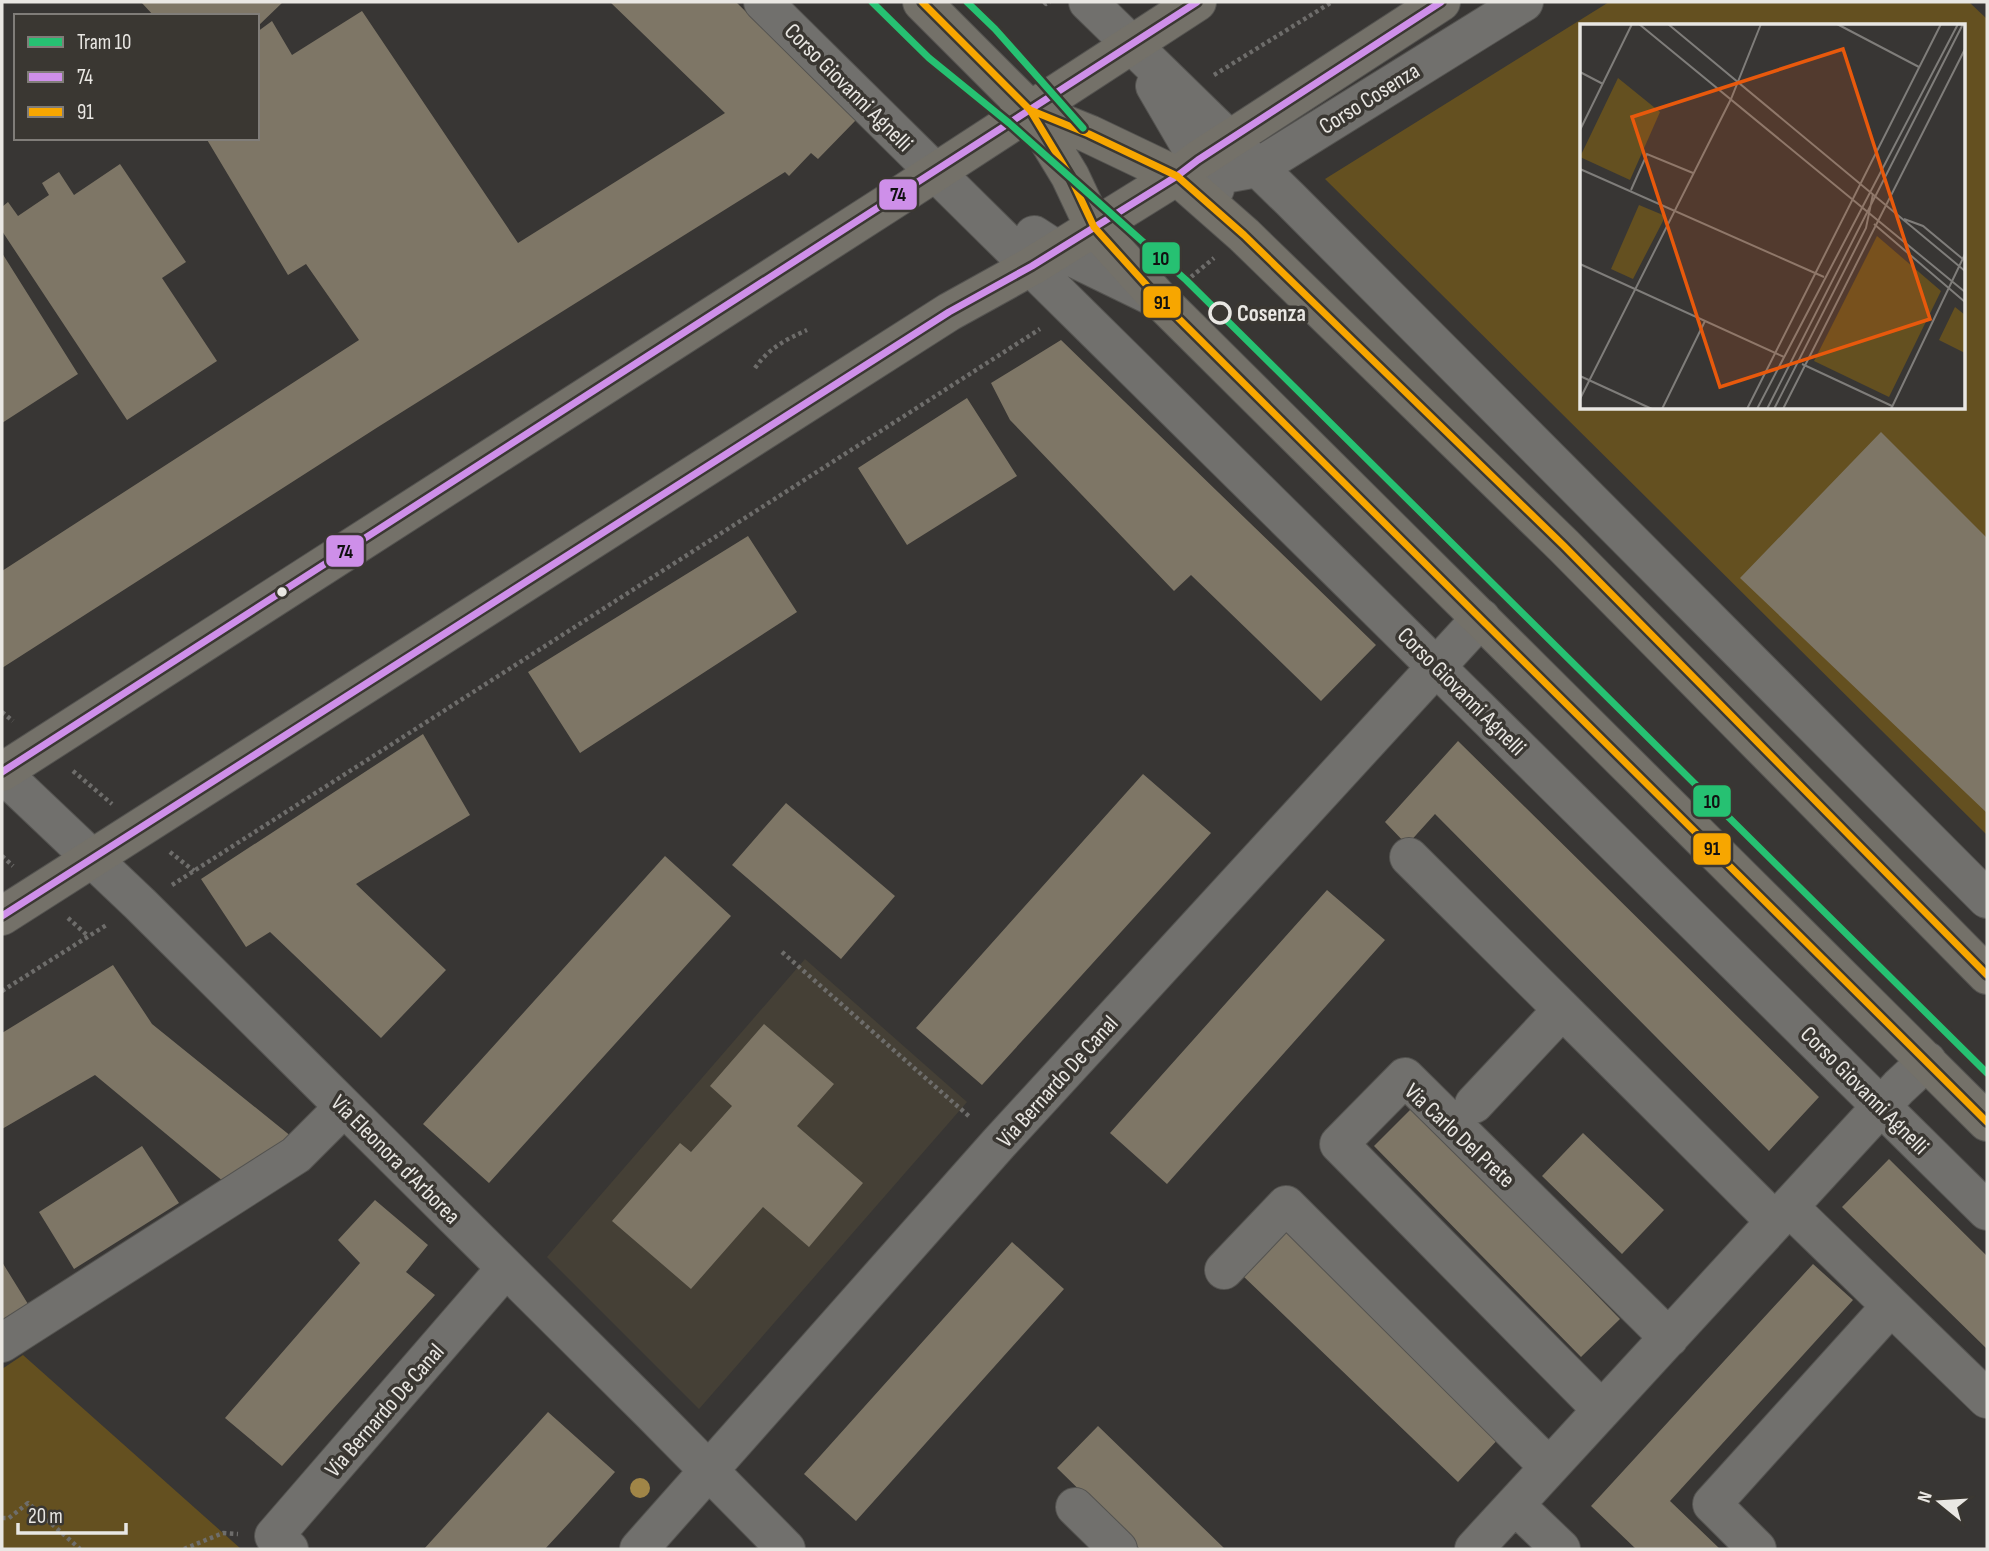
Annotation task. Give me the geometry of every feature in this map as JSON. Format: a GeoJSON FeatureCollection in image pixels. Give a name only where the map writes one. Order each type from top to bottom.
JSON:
{"type":"FeatureCollection","features":[{"type":"Feature","properties":{"kind":"main road","name":"Corso Giovanni Agnelli"},"geometry":{"type":"LineString","coordinates":[[922,2],[1030,110],[1070,176],[1094,227],[1160,300],[1987,1122]]}},
{"type":"Feature","properties":{"kind":"main road"},"geometry":{"type":"LineString","coordinates":[[2,772],[1198,2]]}},
{"type":"Feature","properties":{"kind":"main road","name":"Corso Cosenza"},"geometry":{"type":"LineString","coordinates":[[2,916],[139,826],[949,312],[1203,163],[1441,2]]}},
{"type":"Feature","properties":{"kind":"main road","name":"Corso Giovanni Agnelli"},"geometry":{"type":"LineString","coordinates":[[1030,110],[1089,134],[1203,163],[1244,235],[1563,545],[1987,975]]}},
{"type":"Feature","properties":{"kind":"street","name":"Corso Giovanni Agnelli"},"geometry":{"type":"LineString","coordinates":[[763,2],[935,172],[1044,258],[1436,665],[1987,1211]]}},
{"type":"Feature","properties":{"kind":"street","name":"Corso Giovanni Agnelli"},"geometry":{"type":"LineString","coordinates":[[1088,2],[1131,43],[1203,163],[1257,168],[1987,899]]}},
{"type":"Feature","properties":{"kind":"street","name":"Corso Cosenza"},"geometry":{"type":"LineString","coordinates":[[1257,168],[1524,2]]}},
{"type":"Feature","properties":{"kind":"street","name":"Corso Giovanni Agnelli"},"geometry":{"type":"LineString","coordinates":[[1044,258],[1160,300]]}},
{"type":"Feature","properties":{"kind":"street"},"geometry":{"type":"LineString","coordinates":[[1563,545],[1599,511]]}},
{"type":"Feature","properties":{"kind":"street","name":"Via Bernardo De Canal"},"geometry":{"type":"LineString","coordinates":[[639,1549],[999,1143],[1481,618]]}},
{"type":"Feature","properties":{"kind":"street","name":"Via Eleonora d'Arborea"},"geometry":{"type":"LineString","coordinates":[[2,772],[92,857],[786,1549]]}},
{"type":"Feature","properties":{"kind":"street"},"geometry":{"type":"LineString","coordinates":[[1409,857],[1562,1010],[1782,1214],[1891,1306],[1987,1399]]}},
{"type":"Feature","properties":{"kind":"street","name":"Via Carlo Del Prete"},"geometry":{"type":"LineString","coordinates":[[1474,1104],[1562,1010]]}},
{"type":"Feature","properties":{"kind":"street"},"geometry":{"type":"LineString","coordinates":[[1474,1549],[1927,1060]]}},
{"type":"Feature","properties":{"kind":"street","name":"Via Carlo Del Prete"},"geometry":{"type":"LineString","coordinates":[[1602,1410],[1339,1144],[1405,1077],[1669,1338]]}},
{"type":"Feature","properties":{"kind":"street"},"geometry":{"type":"LineString","coordinates":[[2,1343],[296,1155],[344,1107]]}},
{"type":"Feature","properties":{"kind":"street"},"geometry":{"type":"LineString","coordinates":[[1224,1270],[1286,1205],[1549,1467]]}},
{"type":"Feature","properties":{"kind":"street","name":"Via Bernardo De Canal"},"geometry":{"type":"LineString","coordinates":[[281,1543],[506,1268]]}},
{"type":"Feature","properties":{"kind":"street"},"geometry":{"type":"LineString","coordinates":[[1757,1549],[1712,1504],[1891,1306]]}},
{"type":"Feature","properties":{"kind":"street"},"geometry":{"type":"LineString","coordinates":[[1515,1505],[1560,1549]]}},
{"type":"Feature","properties":{"kind":"street"},"geometry":{"type":"LineString","coordinates":[[1075,1507],[1118,1549]]}},
{"type":"Feature","properties":{"kind":"path"},"geometry":{"type":"LineString","coordinates":[[1044,2],[1050,2]]}},
{"type":"Feature","properties":{"kind":"path"},"geometry":{"type":"LineString","coordinates":[[1204,81],[1332,2]]}},
{"type":"Feature","properties":{"kind":"path"},"geometry":{"type":"LineString","coordinates":[[1160,300],[1244,235]]}},
{"type":"Feature","properties":{"kind":"path"},"geometry":{"type":"LineString","coordinates":[[2,712],[194,871],[1051,323]]}},
{"type":"Feature","properties":{"kind":"path"},"geometry":{"type":"LineString","coordinates":[[755,369],[764,355],[776,345],[807,330]]}},
{"type":"Feature","properties":{"kind":"path"},"geometry":{"type":"LineString","coordinates":[[2,991],[88,936]]}},
{"type":"Feature","properties":{"kind":"path"},"geometry":{"type":"LineString","coordinates":[[782,953],[999,1143]]}},
{"type":"Feature","properties":{"kind":"path"},"geometry":{"type":"LineString","coordinates":[[2,1518],[9,1518],[28,1503],[80,1549]]}},
{"type":"Feature","properties":{"kind":"path"},"geometry":{"type":"LineString","coordinates":[[184,1549],[223,1533],[281,1543]]}},
{"type":"Feature","properties":{"kind":"shaded area"},"geometry":{"type":"Polygon","coordinates":[[[1609,2],[1969,2],[1987,19],[1987,835],[1325,179],[1609,2]]]}},
{"type":"Feature","properties":{"kind":"shaded area"},"geometry":{"type":"Polygon","coordinates":[[[805,959],[967,1102],[699,1409],[547,1257],[805,959]]]}},
{"type":"Feature","properties":{"kind":"shaded area"},"geometry":{"type":"Polygon","coordinates":[[[23,1355],[241,1549],[2,1549],[2,1369],[23,1355]]]}},
{"type":"Feature","properties":{"kind":"building"},"geometry":{"type":"Polygon","coordinates":[[[141,2],[283,2],[259,25],[259,14],[152,14],[141,2]]]}},
{"type":"Feature","properties":{"kind":"building"},"geometry":{"type":"Polygon","coordinates":[[[610,2],[736,2],[856,120],[818,159],[811,153],[789,176],[785,172],[378,427],[2,668],[2,571],[359,340],[306,264],[288,275],[207,140],[259,140],[259,31],[272,21],[292,55],[362,11],[518,243],[725,113],[610,2]]]}},
{"type":"Feature","properties":{"kind":"building"},"geometry":{"type":"Polygon","coordinates":[[[120,164],[186,262],[162,278],[217,361],[127,420],[2,231],[2,207],[8,202],[18,216],[49,195],[42,183],[59,172],[74,195],[120,164]]]}},
{"type":"Feature","properties":{"kind":"building"},"geometry":{"type":"Polygon","coordinates":[[[2,253],[78,374],[2,423],[2,253]]]}},
{"type":"Feature","properties":{"kind":"building"},"geometry":{"type":"Polygon","coordinates":[[[1061,340],[1376,645],[1321,701],[1191,575],[1174,591],[1010,420],[991,383],[1061,340]]]}},
{"type":"Feature","properties":{"kind":"building"},"geometry":{"type":"Polygon","coordinates":[[[967,398],[1017,476],[907,545],[858,468],[967,398]]]}},
{"type":"Feature","properties":{"kind":"building"},"geometry":{"type":"Polygon","coordinates":[[[1881,432],[1987,538],[1987,813],[1740,578],[1881,432]]]}},
{"type":"Feature","properties":{"kind":"building"},"geometry":{"type":"Polygon","coordinates":[[[748,536],[797,612],[580,753],[528,672],[748,536]]]}},
{"type":"Feature","properties":{"kind":"building"},"geometry":{"type":"Polygon","coordinates":[[[423,734],[470,815],[356,884],[446,970],[381,1038],[270,932],[246,947],[201,879],[423,734]]]}},
{"type":"Feature","properties":{"kind":"building"},"geometry":{"type":"Polygon","coordinates":[[[1458,741],[1819,1097],[1769,1151],[1435,814],[1407,845],[1385,822],[1458,741]]]}},
{"type":"Feature","properties":{"kind":"building"},"geometry":{"type":"Polygon","coordinates":[[[1143,774],[1211,833],[982,1085],[916,1028],[1143,774]]]}},
{"type":"Feature","properties":{"kind":"building"},"geometry":{"type":"Polygon","coordinates":[[[786,803],[895,896],[841,959],[732,865],[786,803]]]}},
{"type":"Feature","properties":{"kind":"building"},"geometry":{"type":"Polygon","coordinates":[[[665,856],[731,916],[489,1183],[423,1124],[665,856]]]}},
{"type":"Feature","properties":{"kind":"building"},"geometry":{"type":"Polygon","coordinates":[[[1327,890],[1385,940],[1167,1184],[1110,1133],[1327,890]]]}},
{"type":"Feature","properties":{"kind":"building"},"geometry":{"type":"Polygon","coordinates":[[[113,965],[152,1024],[292,1137],[224,1182],[95,1075],[2,1129],[2,1033],[113,965]]]}},
{"type":"Feature","properties":{"kind":"building"},"geometry":{"type":"Polygon","coordinates":[[[764,1024],[834,1084],[797,1126],[863,1183],[809,1247],[763,1207],[691,1289],[612,1221],[680,1143],[691,1152],[732,1106],[710,1086],[764,1024]]]}},
{"type":"Feature","properties":{"kind":"building"},"geometry":{"type":"Polygon","coordinates":[[[1413,1107],[1620,1319],[1581,1357],[1374,1146],[1413,1107]]]}},
{"type":"Feature","properties":{"kind":"building"},"geometry":{"type":"Polygon","coordinates":[[[1583,1133],[1664,1210],[1622,1254],[1542,1176],[1583,1133]]]}},
{"type":"Feature","properties":{"kind":"building"},"geometry":{"type":"Polygon","coordinates":[[[142,1146],[179,1203],[74,1269],[39,1212],[142,1146]]]}},
{"type":"Feature","properties":{"kind":"building"},"geometry":{"type":"Polygon","coordinates":[[[1889,1159],[1987,1256],[1987,1349],[1842,1207],[1889,1159]]]}},
{"type":"Feature","properties":{"kind":"building"},"geometry":{"type":"Polygon","coordinates":[[[375,1200],[428,1245],[406,1272],[435,1295],[282,1466],[225,1418],[360,1263],[338,1240],[375,1200]]]}},
{"type":"Feature","properties":{"kind":"building"},"geometry":{"type":"Polygon","coordinates":[[[1287,1229],[1502,1435],[1458,1482],[1242,1275],[1287,1229]]]}},
{"type":"Feature","properties":{"kind":"building"},"geometry":{"type":"Polygon","coordinates":[[[1012,1242],[1064,1289],[856,1521],[804,1474],[1012,1242]]]}},
{"type":"Feature","properties":{"kind":"building"},"geometry":{"type":"Polygon","coordinates":[[[2,1262],[28,1304],[2,1320],[2,1262]]]}},
{"type":"Feature","properties":{"kind":"building"},"geometry":{"type":"Polygon","coordinates":[[[1813,1264],[1853,1300],[1670,1501],[1720,1549],[1636,1549],[1591,1506],[1813,1264]]]}},
{"type":"Feature","properties":{"kind":"building"},"geometry":{"type":"Polygon","coordinates":[[[548,1412],[615,1472],[571,1521],[545,1549],[424,1549],[548,1412]]]}},
{"type":"Feature","properties":{"kind":"building"},"geometry":{"type":"Polygon","coordinates":[[[1098,1426],[1225,1549],[1140,1549],[1057,1468],[1098,1426]]]}},
{"type":"Feature","properties":{"kind":"tram line","name":"10"},"geometry":{"type":"LineString","coordinates":[[872,2],[929,58],[1009,123],[1186,280],[1987,1073]]}},
{"type":"Feature","properties":{"kind":"tram line","name":"10"},"geometry":{"type":"LineString","coordinates":[[967,2],[995,29],[1083,128]]}},
{"type":"Feature","properties":{"kind":"transit line","name":"91"},"geometry":{"type":"LineString","coordinates":[[922,2],[1030,110],[1070,176],[1094,227],[1160,300],[1987,1122]]}},
{"type":"Feature","properties":{"kind":"transit line","name":"74"},"geometry":{"type":"LineString","coordinates":[[2,772],[1197,2]]}},
{"type":"Feature","properties":{"kind":"transit line","name":"74"},"geometry":{"type":"LineString","coordinates":[[2,916],[949,312],[1032,266],[1177,176],[1441,2]]}},
{"type":"Feature","properties":{"kind":"transit line","name":"91"},"geometry":{"type":"LineString","coordinates":[[1018,98],[1030,110],[1089,134],[1177,176],[1244,235],[1564,546],[1987,975]]}},
{"type":"Feature","properties":{"kind":"place","name":"Cosenza"},"geometry":{"type":"Point","coordinates":[1220,313]}}]}
